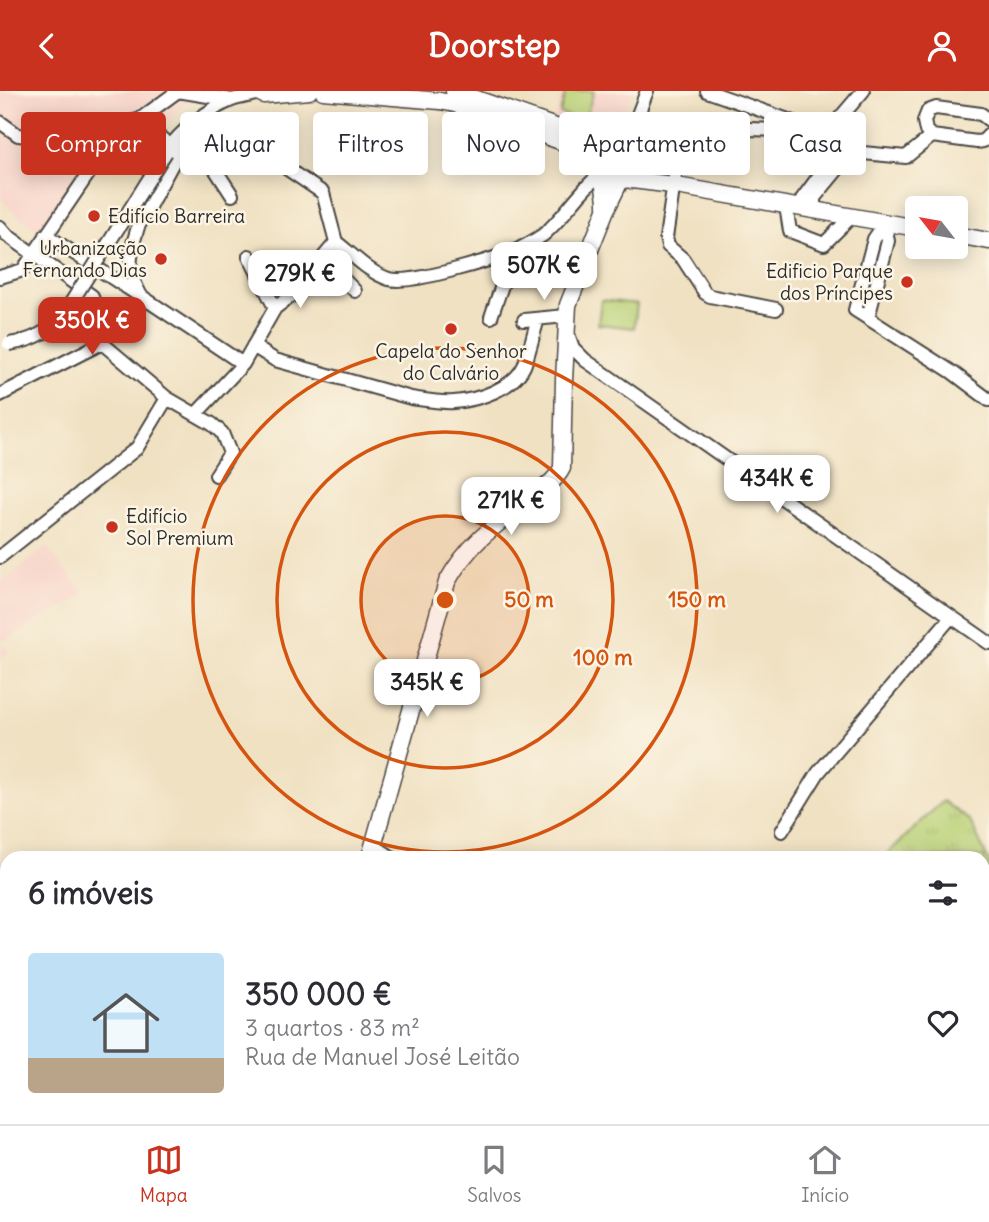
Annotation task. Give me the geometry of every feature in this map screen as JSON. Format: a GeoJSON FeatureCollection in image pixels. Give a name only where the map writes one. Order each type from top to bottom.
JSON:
{"type":"FeatureCollection","features":[{"type":"Feature","properties":{"kind":"main road"},"geometry":{"type":"LineString","coordinates":[[267,92],[310,91]]}},
{"type":"Feature","properties":{"kind":"main road"},"geometry":{"type":"LineString","coordinates":[[323,91],[456,104],[559,141]]}},
{"type":"Feature","properties":{"kind":"main road"},"geometry":{"type":"LineString","coordinates":[[456,91],[559,128]]}},
{"type":"Feature","properties":{"kind":"main road"},"geometry":{"type":"LineString","coordinates":[[605,212],[606,175]]}},
{"type":"Feature","properties":{"kind":"main road"},"geometry":{"type":"LineString","coordinates":[[609,175],[610,180],[669,185],[905,226]]}},
{"type":"Feature","properties":{"kind":"main road"},"geometry":{"type":"LineString","coordinates":[[372,851],[447,582],[467,551],[545,487],[558,475],[563,464],[568,305],[605,212],[626,175]]}},
{"type":"Feature","properties":{"kind":"main road"},"geometry":{"type":"LineString","coordinates":[[648,175],[669,185]]}},
{"type":"Feature","properties":{"kind":"main road"},"geometry":{"type":"LineString","coordinates":[[968,237],[989,241]]}},
{"type":"Feature","properties":{"kind":"street"},"geometry":{"type":"LineString","coordinates":[[639,112],[649,91]]}},
{"type":"Feature","properties":{"kind":"street"},"geometry":{"type":"LineString","coordinates":[[707,91],[765,112]]}},
{"type":"Feature","properties":{"kind":"street"},"geometry":{"type":"LineString","coordinates":[[845,112],[863,91]]}},
{"type":"Feature","properties":{"kind":"street"},"geometry":{"type":"LineString","coordinates":[[0,123],[18,135],[79,139],[140,119],[178,92],[237,96],[267,92]]}},
{"type":"Feature","properties":{"kind":"street"},"geometry":{"type":"LineString","coordinates":[[188,93],[199,112]]}},
{"type":"Feature","properties":{"kind":"street"},"geometry":{"type":"LineString","coordinates":[[202,95],[214,109]]}},
{"type":"Feature","properties":{"kind":"street"},"geometry":{"type":"LineString","coordinates":[[210,112],[237,96]]}},
{"type":"Feature","properties":{"kind":"street"},"geometry":{"type":"LineString","coordinates":[[989,120],[981,114],[936,108],[926,113],[923,121],[926,131],[932,136],[977,142],[983,141],[989,135]]}},
{"type":"Feature","properties":{"kind":"street"},"geometry":{"type":"LineString","coordinates":[[764,129],[718,132],[688,142],[682,147],[669,185],[666,238],[668,246],[683,259],[705,293],[776,309]]}},
{"type":"Feature","properties":{"kind":"street"},"geometry":{"type":"LineString","coordinates":[[0,277],[23,270],[93,167],[152,135],[159,137],[169,148]]}},
{"type":"Feature","properties":{"kind":"street"},"geometry":{"type":"LineString","coordinates":[[866,153],[906,157],[932,136]]}},
{"type":"Feature","properties":{"kind":"street"},"geometry":{"type":"LineString","coordinates":[[5,344],[37,337],[62,317],[169,148],[180,140]]}},
{"type":"Feature","properties":{"kind":"street"},"geometry":{"type":"LineString","coordinates":[[141,296],[130,268],[132,247],[138,227],[180,151]]}},
{"type":"Feature","properties":{"kind":"street"},"geometry":{"type":"LineString","coordinates":[[219,175],[232,195]]}},
{"type":"Feature","properties":{"kind":"street"},"geometry":{"type":"LineString","coordinates":[[295,175],[323,193],[336,242],[373,271],[390,279],[407,280],[482,262],[532,242],[561,217],[596,175]]}},
{"type":"Feature","properties":{"kind":"street"},"geometry":{"type":"LineString","coordinates":[[829,175],[814,198],[800,208],[790,231],[824,244],[851,217]]}},
{"type":"Feature","properties":{"kind":"street"},"geometry":{"type":"LineString","coordinates":[[885,223],[888,241],[868,318],[952,372],[989,400]]}},
{"type":"Feature","properties":{"kind":"street"},"geometry":{"type":"LineString","coordinates":[[0,227],[7,235],[92,296],[102,343],[167,398],[212,424],[222,433],[230,453],[215,475]]}},
{"type":"Feature","properties":{"kind":"street"},"geometry":{"type":"LineString","coordinates":[[46,235],[243,364]]}},
{"type":"Feature","properties":{"kind":"street"},"geometry":{"type":"LineString","coordinates":[[195,414],[243,364],[275,308],[291,296],[336,242]]}},
{"type":"Feature","properties":{"kind":"street"},"geometry":{"type":"LineString","coordinates":[[491,317],[514,251]]}},
{"type":"Feature","properties":{"kind":"street"},"geometry":{"type":"LineString","coordinates":[[249,255],[275,308]]}},
{"type":"Feature","properties":{"kind":"street"},"geometry":{"type":"LineString","coordinates":[[323,258],[355,291]]}},
{"type":"Feature","properties":{"kind":"street"},"geometry":{"type":"LineString","coordinates":[[253,346],[275,361],[411,398],[454,402],[501,388],[517,376],[524,365],[538,319]]}},
{"type":"Feature","properties":{"kind":"street"},"geometry":{"type":"LineString","coordinates":[[524,320],[566,323],[573,348],[585,360],[989,643]]}},
{"type":"Feature","properties":{"kind":"street"},"geometry":{"type":"LineString","coordinates":[[0,395],[102,343]]}},
{"type":"Feature","properties":{"kind":"street"},"geometry":{"type":"LineString","coordinates":[[564,380],[572,363],[585,360]]}},
{"type":"Feature","properties":{"kind":"street"},"geometry":{"type":"LineString","coordinates":[[0,558],[136,448],[167,398]]}},
{"type":"Feature","properties":{"kind":"street"},"geometry":{"type":"LineString","coordinates":[[782,831],[818,773],[951,617]]}},
{"type":"Feature","properties":{"kind":"shaded area"},"geometry":{"type":"Polygon","coordinates":[[[0,91],[206,91],[186,103],[173,118],[166,121],[166,112],[21,112],[21,175],[79,175],[44,231],[39,231],[0,198],[0,91]]]}},
{"type":"Feature","properties":{"kind":"shaded area"},"geometry":{"type":"Polygon","coordinates":[[[562,91],[633,91],[625,112],[559,112],[559,119],[555,118],[562,91]]]}},
{"type":"Feature","properties":{"kind":"shaded area"},"geometry":{"type":"Polygon","coordinates":[[[47,547],[85,594],[0,643],[0,583],[47,547]]]}},
{"type":"Feature","properties":{"kind":"shaded area"},"geometry":{"type":"Polygon","coordinates":[[[0,643],[10,652],[0,660],[0,643]]]}},
{"type":"Feature","properties":{"kind":"green space"},"geometry":{"type":"Polygon","coordinates":[[[566,91],[594,91],[587,112],[560,112],[566,91]]]}},
{"type":"Feature","properties":{"kind":"green space"},"geometry":{"type":"Polygon","coordinates":[[[601,300],[637,304],[634,328],[598,324],[601,300]]]}},
{"type":"Feature","properties":{"kind":"green space"},"geometry":{"type":"Polygon","coordinates":[[[943,801],[970,821],[984,851],[890,851],[943,801]]]}},
{"type":"Feature","properties":{"kind":"place","name":"Edifício Barreira"},"geometry":{"type":"Point","coordinates":[94,216]}},
{"type":"Feature","properties":{"kind":"place","name":"Urbanização Fernando Dias"},"geometry":{"type":"Point","coordinates":[161,259]}},
{"type":"Feature","properties":{"kind":"place","name":"Edificio Parque dos Príncipes"},"geometry":{"type":"Point","coordinates":[907,282]}},
{"type":"Feature","properties":{"kind":"place","name":"Capela do Senhor do Calvário"},"geometry":{"type":"Point","coordinates":[451,329]}},
{"type":"Feature","properties":{"kind":"place","name":"Edifício Sol Premium"},"geometry":{"type":"Point","coordinates":[112,527]}}]}
